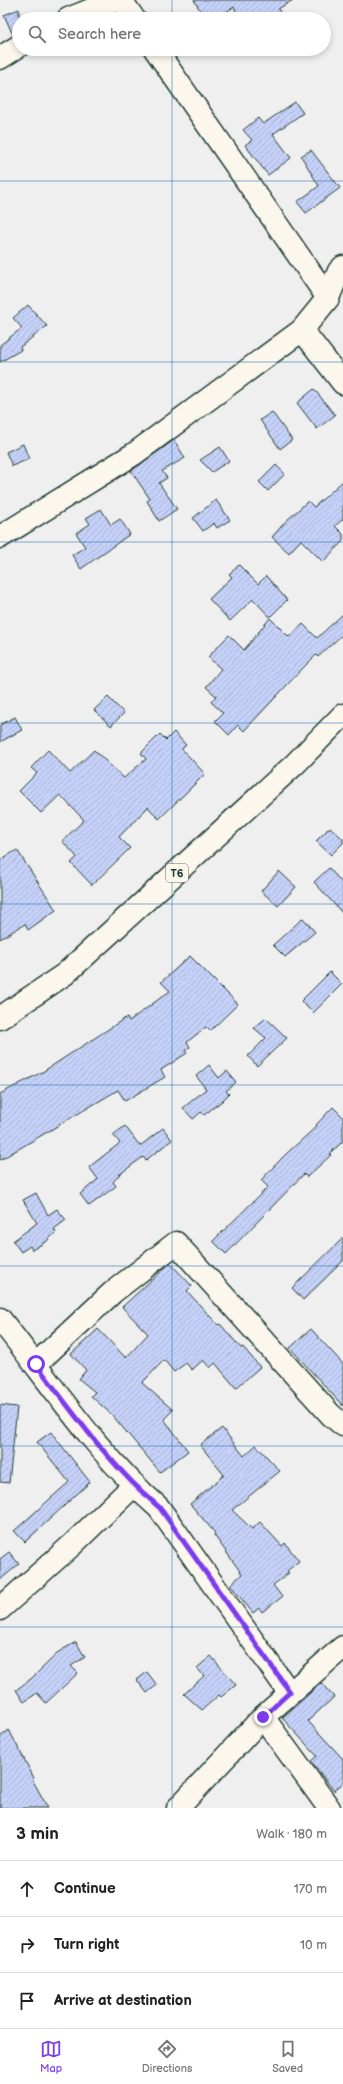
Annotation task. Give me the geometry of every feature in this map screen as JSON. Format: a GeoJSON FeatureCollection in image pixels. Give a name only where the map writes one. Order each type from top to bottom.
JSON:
{"type":"FeatureCollection","features":[{"type":"Feature","properties":{"kind":"main road"},"geometry":{"type":"LineString","coordinates":[[86,12],[116,0]]}},
{"type":"Feature","properties":{"kind":"main road"},"geometry":{"type":"LineString","coordinates":[[121,0],[129,12]]}},
{"type":"Feature","properties":{"kind":"main road"},"geometry":{"type":"LineString","coordinates":[[0,58],[12,50]]}},
{"type":"Feature","properties":{"kind":"main road"},"geometry":{"type":"LineString","coordinates":[[160,56],[328,298]]}},
{"type":"Feature","properties":{"kind":"main road"},"geometry":{"type":"LineString","coordinates":[[0,537],[134,454],[302,330],[328,298],[339,271],[343,267]]}},
{"type":"Feature","properties":{"kind":"main road"},"geometry":{"type":"LineString","coordinates":[[302,330],[343,383]]}},
{"type":"Feature","properties":{"kind":"main road","name":"T6"},"geometry":{"type":"LineString","coordinates":[[0,1018],[65,974],[295,764],[343,715]]}},
{"type":"Feature","properties":{"kind":"main road"},"geometry":{"type":"LineString","coordinates":[[36,1364],[113,1292],[176,1243],[331,1415],[343,1425]]}},
{"type":"Feature","properties":{"kind":"main road"},"geometry":{"type":"LineString","coordinates":[[0,1319],[98,1445],[133,1486],[160,1508],[290,1692]]}},
{"type":"Feature","properties":{"kind":"main road"},"geometry":{"type":"LineString","coordinates":[[0,1609],[73,1544],[133,1486]]}},
{"type":"Feature","properties":{"kind":"main road"},"geometry":{"type":"LineString","coordinates":[[178,1808],[263,1717],[343,1647]]}},
{"type":"Feature","properties":{"kind":"main road"},"geometry":{"type":"LineString","coordinates":[[263,1717],[329,1808]]}},
{"type":"Feature","properties":{"kind":"building"},"geometry":{"type":"Polygon","coordinates":[[[194,0],[293,0],[278,9],[280,12],[236,12],[234,7],[226,12],[201,12],[194,0]]]}},
{"type":"Feature","properties":{"kind":"building"},"geometry":{"type":"Polygon","coordinates":[[[19,9],[19,12],[12,12],[12,33],[4,15],[19,9]]]}},
{"type":"Feature","properties":{"kind":"building"},"geometry":{"type":"Polygon","coordinates":[[[295,102],[303,113],[273,134],[291,158],[268,175],[245,145],[252,140],[243,130],[258,118],[263,124],[295,102]]]}},
{"type":"Feature","properties":{"kind":"building"},"geometry":{"type":"Polygon","coordinates":[[[311,150],[340,188],[306,213],[297,202],[319,186],[301,156],[311,150]]]}},
{"type":"Feature","properties":{"kind":"building"},"geometry":{"type":"Polygon","coordinates":[[[28,305],[47,326],[20,347],[21,350],[0,362],[0,345],[22,328],[13,318],[28,305]]]}},
{"type":"Feature","properties":{"kind":"building"},"geometry":{"type":"Polygon","coordinates":[[[314,389],[335,415],[317,429],[297,403],[314,389]]]}},
{"type":"Feature","properties":{"kind":"building"},"geometry":{"type":"Polygon","coordinates":[[[272,412],[292,440],[280,449],[260,420],[272,412]]]}},
{"type":"Feature","properties":{"kind":"building"},"geometry":{"type":"Polygon","coordinates":[[[174,440],[185,458],[162,471],[167,478],[159,483],[177,509],[159,521],[147,501],[150,499],[131,471],[174,440]]]}},
{"type":"Feature","properties":{"kind":"building"},"geometry":{"type":"Polygon","coordinates":[[[23,444],[29,459],[12,466],[6,452],[23,444]]]}},
{"type":"Feature","properties":{"kind":"building"},"geometry":{"type":"Polygon","coordinates":[[[220,447],[229,461],[212,472],[200,460],[220,447]]]}},
{"type":"Feature","properties":{"kind":"building"},"geometry":{"type":"Polygon","coordinates":[[[276,465],[285,474],[268,491],[259,482],[276,465]]]}},
{"type":"Feature","properties":{"kind":"building"},"geometry":{"type":"Polygon","coordinates":[[[343,481],[343,519],[335,526],[343,534],[343,541],[323,562],[301,540],[289,553],[272,537],[286,521],[308,501],[314,507],[343,481]]]}},
{"type":"Feature","properties":{"kind":"building"},"geometry":{"type":"Polygon","coordinates":[[[216,500],[230,520],[217,528],[214,523],[203,531],[193,518],[216,500]]]}},
{"type":"Feature","properties":{"kind":"building"},"geometry":{"type":"Polygon","coordinates":[[[101,509],[111,525],[120,519],[130,534],[81,569],[72,555],[85,547],[76,533],[90,524],[86,518],[101,509]]]}},
{"type":"Feature","properties":{"kind":"building"},"geometry":{"type":"Polygon","coordinates":[[[239,565],[258,584],[266,576],[287,600],[270,617],[253,599],[230,621],[209,599],[232,577],[229,574],[239,565]]]}},
{"type":"Feature","properties":{"kind":"building"},"geometry":{"type":"Polygon","coordinates":[[[343,614],[343,634],[318,657],[316,655],[244,731],[238,725],[229,735],[215,721],[223,713],[211,702],[216,696],[206,687],[221,669],[208,657],[229,635],[244,650],[270,618],[289,637],[303,624],[317,638],[343,614]]]}},
{"type":"Feature","properties":{"kind":"building"},"geometry":{"type":"Polygon","coordinates":[[[108,697],[124,713],[111,726],[94,710],[108,697]]]}},
{"type":"Feature","properties":{"kind":"building"},"geometry":{"type":"Polygon","coordinates":[[[15,717],[22,730],[0,742],[0,725],[15,717]]]}},
{"type":"Feature","properties":{"kind":"building"},"geometry":{"type":"Polygon","coordinates":[[[174,732],[186,745],[182,749],[205,774],[159,819],[148,807],[119,837],[130,848],[92,885],[71,863],[77,857],[62,841],[84,820],[60,795],[41,813],[19,791],[37,773],[31,768],[48,750],[70,773],[94,750],[124,778],[146,759],[141,753],[160,734],[166,740],[174,732]]]}},
{"type":"Feature","properties":{"kind":"building"},"geometry":{"type":"Polygon","coordinates":[[[330,827],[343,839],[343,843],[331,855],[316,841],[330,827]]]}},
{"type":"Feature","properties":{"kind":"building"},"geometry":{"type":"Polygon","coordinates":[[[17,850],[56,910],[28,930],[25,924],[0,939],[0,860],[17,850]]]}},
{"type":"Feature","properties":{"kind":"building"},"geometry":{"type":"Polygon","coordinates":[[[329,868],[343,884],[343,914],[314,882],[329,868]]]}},
{"type":"Feature","properties":{"kind":"building"},"geometry":{"type":"Polygon","coordinates":[[[279,871],[296,887],[278,906],[261,891],[279,871]]]}},
{"type":"Feature","properties":{"kind":"building"},"geometry":{"type":"Polygon","coordinates":[[[303,918],[315,932],[285,957],[273,945],[303,918]]]}},
{"type":"Feature","properties":{"kind":"building"},"geometry":{"type":"Polygon","coordinates":[[[190,956],[238,1004],[210,1031],[206,1027],[187,1042],[190,1047],[185,1050],[187,1053],[161,1070],[165,1077],[125,1101],[118,1090],[0,1160],[0,1094],[44,1071],[127,1017],[129,1021],[170,991],[161,982],[190,956]]]}},
{"type":"Feature","properties":{"kind":"building"},"geometry":{"type":"Polygon","coordinates":[[[330,972],[342,984],[313,1013],[301,1001],[330,972]]]}},
{"type":"Feature","properties":{"kind":"building"},"geometry":{"type":"Polygon","coordinates":[[[266,1018],[287,1038],[257,1066],[248,1056],[266,1038],[254,1028],[266,1018]]]}},
{"type":"Feature","properties":{"kind":"building"},"geometry":{"type":"Polygon","coordinates":[[[209,1065],[219,1078],[227,1071],[236,1082],[226,1091],[229,1094],[222,1101],[204,1115],[201,1112],[193,1119],[183,1108],[206,1089],[196,1076],[209,1065]]]}},
{"type":"Feature","properties":{"kind":"building"},"geometry":{"type":"Polygon","coordinates":[[[333,1107],[343,1117],[343,1141],[330,1154],[331,1155],[307,1177],[304,1174],[226,1254],[213,1241],[268,1187],[261,1180],[285,1155],[317,1126],[316,1125],[333,1107]]]}},
{"type":"Feature","properties":{"kind":"building"},"geometry":{"type":"Polygon","coordinates":[[[125,1126],[140,1146],[163,1128],[172,1140],[146,1160],[143,1157],[120,1174],[113,1182],[116,1186],[89,1206],[80,1194],[98,1179],[89,1167],[120,1143],[113,1135],[125,1126]]]}},
{"type":"Feature","properties":{"kind":"building"},"geometry":{"type":"Polygon","coordinates":[[[36,1193],[48,1215],[57,1209],[66,1220],[54,1229],[56,1232],[47,1241],[32,1250],[30,1246],[21,1252],[13,1241],[37,1223],[23,1200],[36,1193]]]}},
{"type":"Feature","properties":{"kind":"building"},"geometry":{"type":"Polygon","coordinates":[[[343,1238],[343,1261],[303,1300],[292,1288],[343,1238]]]}},
{"type":"Feature","properties":{"kind":"building"},"geometry":{"type":"Polygon","coordinates":[[[170,1263],[192,1286],[187,1291],[218,1325],[220,1324],[241,1348],[243,1347],[260,1367],[236,1388],[215,1363],[210,1368],[203,1360],[192,1370],[186,1363],[174,1372],[164,1360],[142,1383],[173,1410],[164,1419],[188,1451],[160,1472],[112,1415],[91,1396],[95,1392],[79,1379],[86,1370],[71,1354],[98,1329],[126,1358],[148,1334],[122,1307],[170,1263]]]}},
{"type":"Feature","properties":{"kind":"building"},"geometry":{"type":"Polygon","coordinates":[[[311,1329],[343,1364],[343,1406],[290,1348],[311,1329]]]}},
{"type":"Feature","properties":{"kind":"building"},"geometry":{"type":"Polygon","coordinates":[[[0,1405],[17,1407],[9,1483],[0,1482],[0,1405]]]}},
{"type":"Feature","properties":{"kind":"building"},"geometry":{"type":"Polygon","coordinates":[[[222,1428],[244,1456],[256,1445],[280,1471],[232,1510],[252,1529],[260,1522],[282,1546],[285,1543],[299,1561],[287,1571],[289,1573],[273,1585],[282,1597],[262,1612],[259,1608],[253,1613],[230,1585],[242,1574],[214,1535],[215,1533],[190,1504],[224,1475],[200,1445],[222,1428]]]}},
{"type":"Feature","properties":{"kind":"building"},"geometry":{"type":"Polygon","coordinates":[[[51,1432],[90,1482],[25,1542],[14,1531],[69,1482],[37,1442],[51,1432]]]}},
{"type":"Feature","properties":{"kind":"building"},"geometry":{"type":"Polygon","coordinates":[[[9,1552],[19,1564],[0,1580],[0,1559],[9,1552]]]}},
{"type":"Feature","properties":{"kind":"building"},"geometry":{"type":"Polygon","coordinates":[[[76,1642],[85,1657],[71,1666],[78,1673],[46,1703],[37,1693],[24,1702],[16,1690],[32,1678],[60,1651],[76,1642]]]}},
{"type":"Feature","properties":{"kind":"building"},"geometry":{"type":"Polygon","coordinates":[[[211,1656],[236,1685],[221,1697],[219,1695],[202,1710],[184,1694],[204,1676],[197,1668],[211,1656]]]}},
{"type":"Feature","properties":{"kind":"building"},"geometry":{"type":"Polygon","coordinates":[[[147,1672],[157,1685],[147,1693],[137,1680],[147,1672]]]}},
{"type":"Feature","properties":{"kind":"building"},"geometry":{"type":"Polygon","coordinates":[[[321,1683],[334,1697],[308,1721],[343,1759],[343,1783],[334,1791],[311,1761],[317,1756],[282,1718],[321,1683]]]}},
{"type":"Feature","properties":{"kind":"building"},"geometry":{"type":"Polygon","coordinates":[[[9,1730],[34,1778],[32,1779],[48,1808],[0,1808],[0,1737],[9,1730]]]}},
{"type":"Feature","properties":{"kind":"route"},"geometry":{"type":"LineString","coordinates":[[36,1364],[98,1445],[133,1486],[160,1508],[290,1692],[263,1717]]}}]}
